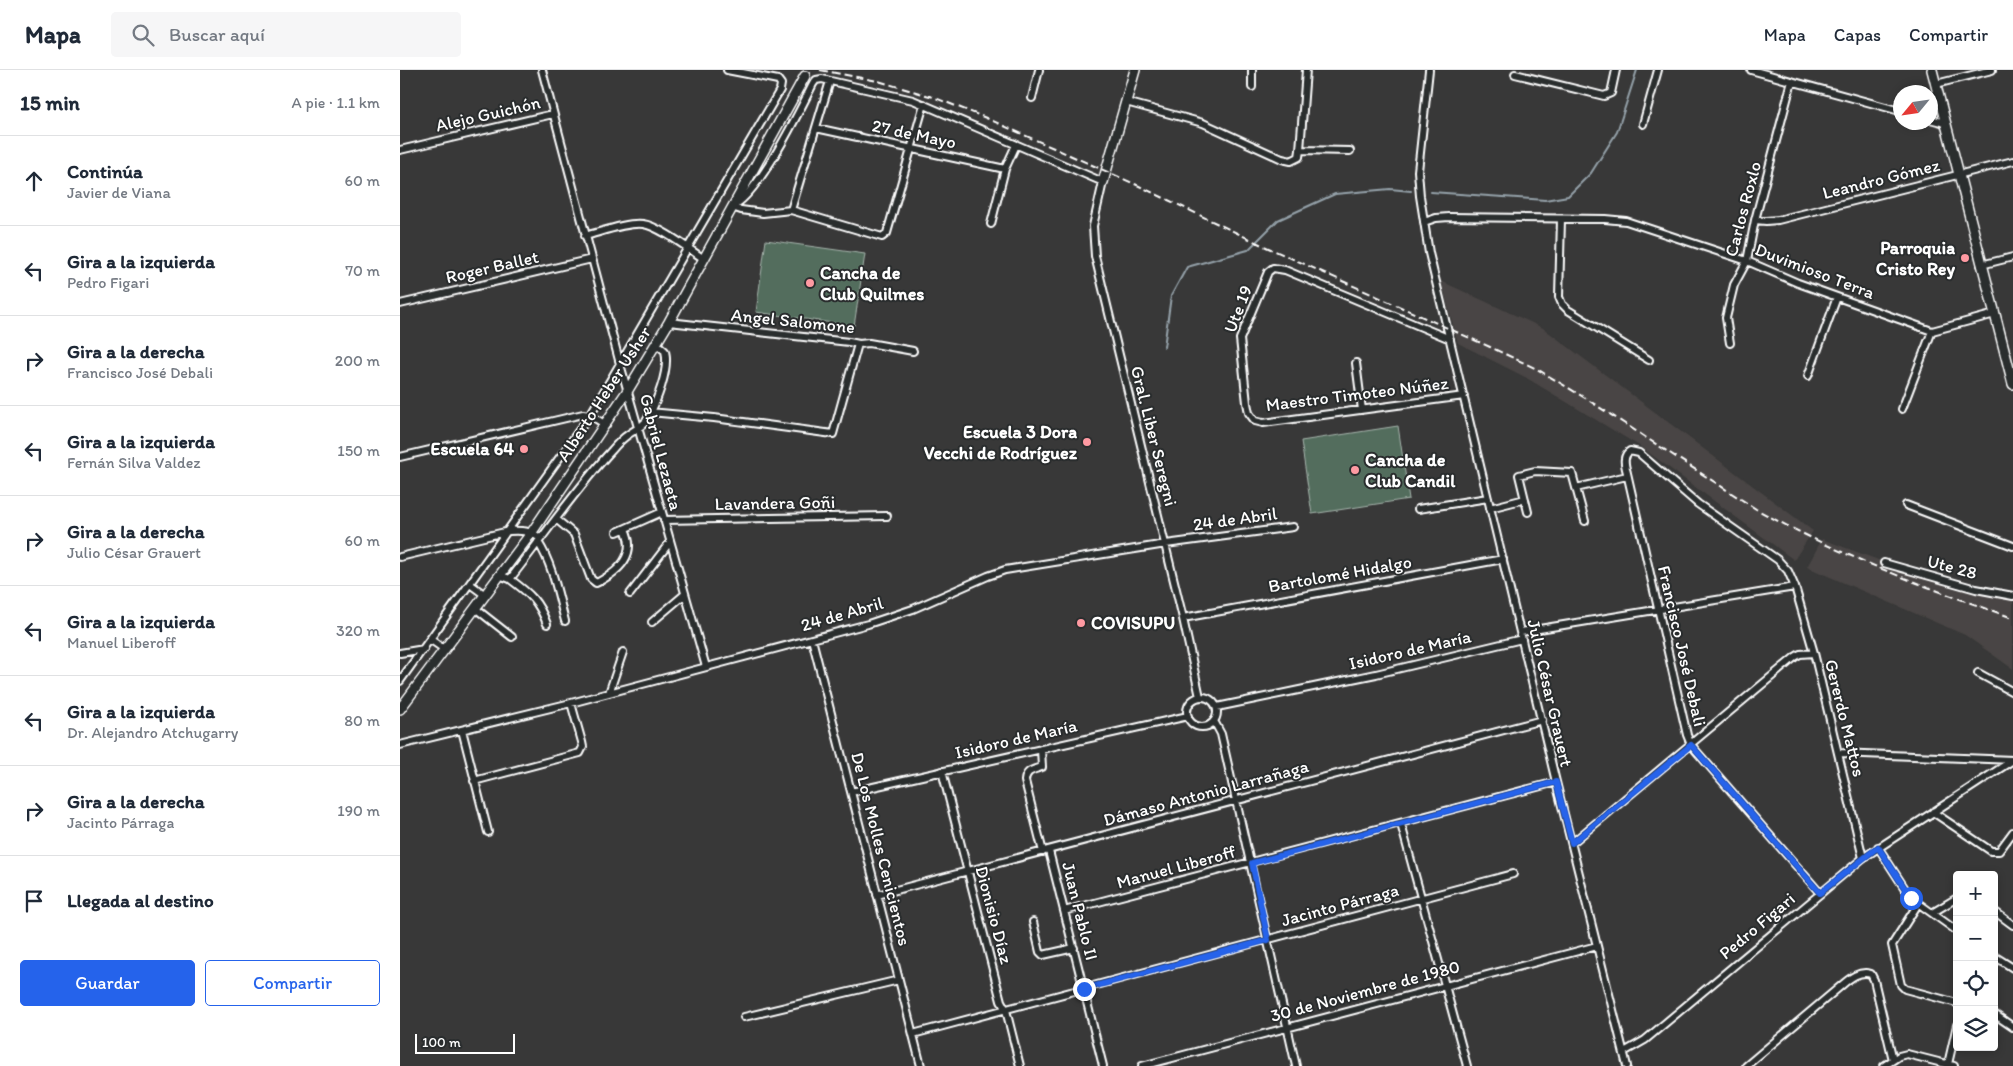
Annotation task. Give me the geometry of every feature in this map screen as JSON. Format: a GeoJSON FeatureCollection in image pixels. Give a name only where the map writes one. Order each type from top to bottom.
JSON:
{"type":"FeatureCollection","features":[{"type":"Feature","properties":{"kind":"street","name":"Gabriel Lezaeta"},"geometry":{"type":"LineString","coordinates":[[542,70],[620,364],[706,667]]}},
{"type":"Feature","properties":{"kind":"street","name":"Alberto Heber Usher"},"geometry":{"type":"LineString","coordinates":[[400,681],[509,531],[590,415],[771,108],[780,90],[781,84],[778,80],[727,70]]}},
{"type":"Feature","properties":{"kind":"street"},"geometry":{"type":"LineString","coordinates":[[1032,98],[1040,70]]}},
{"type":"Feature","properties":{"kind":"street"},"geometry":{"type":"LineString","coordinates":[[732,207],[748,194],[760,176],[816,80],[830,81],[913,100],[1103,182],[1135,70]]}},
{"type":"Feature","properties":{"kind":"street"},"geometry":{"type":"LineString","coordinates":[[1252,70],[1252,87]]}},
{"type":"Feature","properties":{"kind":"street"},"geometry":{"type":"LineString","coordinates":[[1126,102],[1203,123],[1282,160],[1291,161],[1299,157],[1306,70]]}},
{"type":"Feature","properties":{"kind":"street","name":"Julio César Grauert"},"geometry":{"type":"LineString","coordinates":[[1428,70],[1418,171],[1424,222],[1446,326],[1627,1066]]}},
{"type":"Feature","properties":{"kind":"street"},"geometry":{"type":"LineString","coordinates":[[1515,74],[1604,96],[1611,93],[1616,70]]}},
{"type":"Feature","properties":{"kind":"street"},"geometry":{"type":"LineString","coordinates":[[1643,124],[1658,70]]}},
{"type":"Feature","properties":{"kind":"street"},"geometry":{"type":"LineString","coordinates":[[1751,70],[1893,109]]}},
{"type":"Feature","properties":{"kind":"street"},"geometry":{"type":"LineString","coordinates":[[1932,70],[1981,266],[2013,384]]}},
{"type":"Feature","properties":{"kind":"street"},"geometry":{"type":"LineString","coordinates":[[1936,84],[1992,70]]}},
{"type":"Feature","properties":{"kind":"street","name":"Alberto Heber Usher"},"geometry":{"type":"LineString","coordinates":[[400,709],[532,532],[606,425],[657,344],[805,76]]}},
{"type":"Feature","properties":{"kind":"street"},"geometry":{"type":"LineString","coordinates":[[791,210],[830,81]]}},
{"type":"Feature","properties":{"kind":"street","name":"Carlos Roxlo"},"geometry":{"type":"LineString","coordinates":[[1730,343],[1726,318],[1734,285],[1747,261],[1755,220],[1792,81]]}},
{"type":"Feature","properties":{"kind":"street"},"geometry":{"type":"LineString","coordinates":[[732,207],[763,213],[791,210],[882,237],[887,233],[924,104]]}},
{"type":"Feature","properties":{"kind":"street","name":"Alejo Guichón"},"geometry":{"type":"LineString","coordinates":[[400,150],[553,114]]}},
{"type":"Feature","properties":{"kind":"street"},"geometry":{"type":"LineString","coordinates":[[1938,121],[1945,123]]}},
{"type":"Feature","properties":{"kind":"street","name":"27 de Mayo"},"geometry":{"type":"LineString","coordinates":[[816,128],[1005,169]]}},
{"type":"Feature","properties":{"kind":"street"},"geometry":{"type":"LineString","coordinates":[[991,224],[1005,169],[1016,145]]}},
{"type":"Feature","properties":{"kind":"street"},"geometry":{"type":"LineString","coordinates":[[1300,150],[1350,151]]}},
{"type":"Feature","properties":{"kind":"street","name":"Leandro Gómez"},"geometry":{"type":"LineString","coordinates":[[1755,220],[1778,220],[2013,161]]}},
{"type":"Feature","properties":{"kind":"street","name":"Gral. Liber Seregni"},"geometry":{"type":"LineString","coordinates":[[1103,182],[1093,226],[1094,256],[1184,618],[1200,697]]}},
{"type":"Feature","properties":{"kind":"street","name":"Duvimioso Terra"},"geometry":{"type":"LineString","coordinates":[[1424,222],[1448,217],[1626,221],[1747,261],[1770,272],[1932,330]]}},
{"type":"Feature","properties":{"kind":"street"},"geometry":{"type":"LineString","coordinates":[[1561,219],[1559,297],[1562,304],[1618,342],[1649,360]]}},
{"type":"Feature","properties":{"kind":"street"},"geometry":{"type":"LineString","coordinates":[[585,236],[631,225],[645,224],[655,228],[704,258]]}},
{"type":"Feature","properties":{"kind":"street"},"geometry":{"type":"LineString","coordinates":[[1981,266],[2013,257]]}},
{"type":"Feature","properties":{"kind":"street","name":"Roger Ballet"},"geometry":{"type":"LineString","coordinates":[[400,304],[592,258]]}},
{"type":"Feature","properties":{"kind":"street","name":"Ute 19"},"geometry":{"type":"LineString","coordinates":[[1255,421],[1249,413],[1247,403],[1240,339],[1268,272],[1273,268],[1284,270],[1450,339]]}},
{"type":"Feature","properties":{"kind":"street"},"geometry":{"type":"LineString","coordinates":[[1808,376],[1838,297]]}},
{"type":"Feature","properties":{"kind":"street"},"geometry":{"type":"LineString","coordinates":[[1902,409],[1932,330],[1995,314]]}},
{"type":"Feature","properties":{"kind":"street","name":"Angel Salomone"},"geometry":{"type":"LineString","coordinates":[[669,322],[858,344],[869,343],[913,351]]}},
{"type":"Feature","properties":{"kind":"street"},"geometry":{"type":"LineString","coordinates":[[510,579],[612,449],[639,428],[647,419],[662,385],[666,369],[665,351],[657,344]]}},
{"type":"Feature","properties":{"kind":"street"},"geometry":{"type":"LineString","coordinates":[[650,412],[714,418],[833,434],[858,344]]}},
{"type":"Feature","properties":{"kind":"street"},"geometry":{"type":"LineString","coordinates":[[1356,363],[1362,410]]}},
{"type":"Feature","properties":{"kind":"street","name":"Maestro Timoteo Núñez"},"geometry":{"type":"LineString","coordinates":[[1255,421],[1269,422],[1464,396]]}},
{"type":"Feature","properties":{"kind":"street"},"geometry":{"type":"LineString","coordinates":[[400,457],[583,414],[590,415],[606,425]]}},
{"type":"Feature","properties":{"kind":"street","name":"Francisco José Debali"},"geometry":{"type":"LineString","coordinates":[[1630,450],[1626,453],[1624,460],[1627,476],[1657,609],[1691,745],[1820,893]]}},
{"type":"Feature","properties":{"kind":"street","name":"Gererdo Mattos"},"geometry":{"type":"LineString","coordinates":[[1630,450],[1639,453],[1698,504],[1778,560],[1788,571],[1795,587],[1814,653],[1863,858]]}},
{"type":"Feature","properties":{"kind":"street"},"geometry":{"type":"LineString","coordinates":[[1528,512],[1519,475],[1535,471],[1572,473],[1585,521]]}},
{"type":"Feature","properties":{"kind":"street"},"geometry":{"type":"LineString","coordinates":[[1576,488],[1627,476]]}},
{"type":"Feature","properties":{"kind":"street"},"geometry":{"type":"LineString","coordinates":[[1418,509],[1488,498]]}},
{"type":"Feature","properties":{"kind":"street"},"geometry":{"type":"LineString","coordinates":[[1490,508],[1525,500]]}},
{"type":"Feature","properties":{"kind":"street"},"geometry":{"type":"LineString","coordinates":[[1906,505],[2013,546]]}},
{"type":"Feature","properties":{"kind":"street"},"geometry":{"type":"LineString","coordinates":[[617,532],[662,512]]}},
{"type":"Feature","properties":{"kind":"street","name":"Lavandera Goñi"},"geometry":{"type":"LineString","coordinates":[[664,520],[887,516]]}},
{"type":"Feature","properties":{"kind":"street"},"geometry":{"type":"LineString","coordinates":[[556,519],[574,534],[591,579],[596,583],[615,571],[627,558],[630,543],[626,529]]}},
{"type":"Feature","properties":{"kind":"street","name":"24 de Abril"},"geometry":{"type":"LineString","coordinates":[[400,745],[571,703],[868,624],[912,609],[1005,570],[1166,544],[1293,527]]}},
{"type":"Feature","properties":{"kind":"street"},"geometry":{"type":"LineString","coordinates":[[400,557],[509,531],[532,532],[539,540],[545,552],[555,581],[565,621]]}},
{"type":"Feature","properties":{"kind":"street"},"geometry":{"type":"LineString","coordinates":[[630,594],[670,542]]}},
{"type":"Feature","properties":{"kind":"street","name":"Bartolomé Hidalgo"},"geometry":{"type":"LineString","coordinates":[[1184,618],[1503,559]]}},
{"type":"Feature","properties":{"kind":"street","name":"Ute 28"},"geometry":{"type":"LineString","coordinates":[[1884,563],[1976,589],[2013,596]]}},
{"type":"Feature","properties":{"kind":"street"},"geometry":{"type":"LineString","coordinates":[[499,575],[510,579],[533,597],[540,606],[547,624]]}},
{"type":"Feature","properties":{"kind":"street"},"geometry":{"type":"LineString","coordinates":[[470,584],[485,595]]}},
{"type":"Feature","properties":{"kind":"street","name":"Isidoro de María"},"geometry":{"type":"LineString","coordinates":[[1217,708],[1376,674],[1522,636],[1657,609],[1795,587]]}},
{"type":"Feature","properties":{"kind":"street"},"geometry":{"type":"LineString","coordinates":[[652,622],[685,594]]}},
{"type":"Feature","properties":{"kind":"street"},"geometry":{"type":"LineString","coordinates":[[475,608],[512,637]]}},
{"type":"Feature","properties":{"kind":"street","name":"De Los Molles Cenicientos"},"geometry":{"type":"LineString","coordinates":[[812,639],[921,1066]]}},
{"type":"Feature","properties":{"kind":"street"},"geometry":{"type":"LineString","coordinates":[[430,640],[444,649]]}},
{"type":"Feature","properties":{"kind":"street"},"geometry":{"type":"LineString","coordinates":[[400,653],[424,649]]}},
{"type":"Feature","properties":{"kind":"street"},"geometry":{"type":"LineString","coordinates":[[609,693],[623,652]]}},
{"type":"Feature","properties":{"kind":"street"},"geometry":{"type":"LineString","coordinates":[[1572,843],[1795,657],[1800,654],[1814,653]]}},
{"type":"Feature","properties":{"kind":"street"},"geometry":{"type":"LineString","coordinates":[[1978,674],[2013,692]]}},
{"type":"Feature","properties":{"kind":"street"},"geometry":{"type":"LineString","coordinates":[[1200,697],[1208,698],[1217,708],[1217,715],[1214,721],[1207,726],[1199,726],[1192,723],[1188,716],[1189,705],[1200,697]]}},
{"type":"Feature","properties":{"kind":"street"},"geometry":{"type":"LineString","coordinates":[[474,781],[580,753],[583,747],[571,703]]}},
{"type":"Feature","properties":{"kind":"street","name":"Isidoro de María"},"geometry":{"type":"LineString","coordinates":[[851,792],[1188,716]]}},
{"type":"Feature","properties":{"kind":"street","name":"Dámaso Antonio Larrañaga"},"geometry":{"type":"LineString","coordinates":[[877,895],[1542,720]]}},
{"type":"Feature","properties":{"kind":"street"},"geometry":{"type":"LineString","coordinates":[[1214,721],[1221,734],[1252,863],[1296,1066]]}},
{"type":"Feature","properties":{"kind":"street"},"geometry":{"type":"LineString","coordinates":[[462,730],[488,832]]}},
{"type":"Feature","properties":{"kind":"street","name":"Juan Pablo II"},"geometry":{"type":"LineString","coordinates":[[1041,749],[1042,766],[1030,770],[1025,776],[1025,782],[1064,911],[1104,1066]]}},
{"type":"Feature","properties":{"kind":"street"},"geometry":{"type":"LineString","coordinates":[[1839,753],[2013,760]]}},
{"type":"Feature","properties":{"kind":"street","name":"Pedro Figari"},"geometry":{"type":"LineString","coordinates":[[1624,1052],[1645,1040],[1863,858],[2013,760]]}},
{"type":"Feature","properties":{"kind":"street","name":"Dionisio Díaz"},"geometry":{"type":"LineString","coordinates":[[942,771],[1001,1001],[1006,1010],[1020,1066]]}},
{"type":"Feature","properties":{"kind":"street","name":"Manuel Liberoff"},"geometry":{"type":"LineString","coordinates":[[1064,911],[1556,782]]}},
{"type":"Feature","properties":{"kind":"street"},"geometry":{"type":"LineString","coordinates":[[1932,812],[1991,852],[1996,852],[2002,848],[2013,832]]}},
{"type":"Feature","properties":{"kind":"street"},"geometry":{"type":"LineString","coordinates":[[1401,824],[1467,1066]]}},
{"type":"Feature","properties":{"kind":"street"},"geometry":{"type":"LineString","coordinates":[[1878,847],[1911,898],[1953,928]]}},
{"type":"Feature","properties":{"kind":"street","name":"Jacinto Párraga"},"geometry":{"type":"LineString","coordinates":[[913,1034],[1513,874]]}},
{"type":"Feature","properties":{"kind":"street"},"geometry":{"type":"LineString","coordinates":[[1932,913],[1953,900]]}},
{"type":"Feature","properties":{"kind":"street"},"geometry":{"type":"LineString","coordinates":[[1918,904],[1892,945],[1901,985],[1905,989],[1953,1002]]}},
{"type":"Feature","properties":{"kind":"street"},"geometry":{"type":"LineString","coordinates":[[1998,914],[2013,925]]}},
{"type":"Feature","properties":{"kind":"street"},"geometry":{"type":"LineString","coordinates":[[1033,922],[1040,952],[1043,955],[1074,948]]}},
{"type":"Feature","properties":{"kind":"street","name":"30 de Noviembre de 1980"},"geometry":{"type":"LineString","coordinates":[[1142,1066],[1597,946]]}},
{"type":"Feature","properties":{"kind":"street"},"geometry":{"type":"LineString","coordinates":[[1998,959],[2013,968]]}},
{"type":"Feature","properties":{"kind":"street"},"geometry":{"type":"LineString","coordinates":[[1746,1066],[1842,985],[1855,975],[1864,972],[1871,974],[1874,980],[1893,1060]]}},
{"type":"Feature","properties":{"kind":"street"},"geometry":{"type":"LineString","coordinates":[[744,1017],[899,980]]}},
{"type":"Feature","properties":{"kind":"street"},"geometry":{"type":"LineString","coordinates":[[1998,1017],[2013,1027]]}},
{"type":"Feature","properties":{"kind":"street"},"geometry":{"type":"LineString","coordinates":[[1884,1066],[1902,1055],[1912,1054],[1951,1065],[1953,1051]]}},
{"type":"Feature","properties":{"kind":"shaded area"},"geometry":{"type":"Polygon","coordinates":[[[1441,281],[1543,328],[1813,531],[1794,560],[1641,447],[1525,377],[1458,343],[1441,281]]]}},
{"type":"Feature","properties":{"kind":"shaded area"},"geometry":{"type":"Polygon","coordinates":[[[1822,539],[1956,589],[2013,599],[2013,669],[1965,635],[1807,567],[1822,539]]]}},
{"type":"Feature","properties":{"kind":"green space","name":"Cancha de Club Quilmes"},"geometry":{"type":"Polygon","coordinates":[[[766,240],[865,254],[854,326],[756,312],[766,240]]]}},
{"type":"Feature","properties":{"kind":"green space","name":"Cancha de Club Candil"},"geometry":{"type":"Polygon","coordinates":[[[1398,426],[1409,499],[1312,514],[1301,441],[1398,426]]]}},
{"type":"Feature","properties":{"kind":"waterway"},"geometry":{"type":"LineString","coordinates":[[1431,192],[1545,200],[1568,196],[1591,173],[1617,132],[1637,70]]}},
{"type":"Feature","properties":{"kind":"waterway"},"geometry":{"type":"LineString","coordinates":[[1164,347],[1171,296],[1187,267],[1248,250],[1278,220],[1335,194],[1390,189],[1411,191]]}},
{"type":"Feature","properties":{"kind":"railway"},"geometry":{"type":"LineString","coordinates":[[820,70],[878,81],[933,97],[986,118],[1137,185],[1264,246],[1490,347],[1537,369],[1756,509],[1787,526],[1850,556],[2013,618]]}},
{"type":"Feature","properties":{"kind":"place","name":"Parroquia Cristo Rey"},"geometry":{"type":"Point","coordinates":[1965,258]}},
{"type":"Feature","properties":{"kind":"place","name":"Cancha de Club Quilmes"},"geometry":{"type":"Point","coordinates":[810,283]}},
{"type":"Feature","properties":{"kind":"place","name":"Escuela 3 Dora Vecchi de Rodríguez"},"geometry":{"type":"Point","coordinates":[1087,442]}},
{"type":"Feature","properties":{"kind":"place","name":"Escuela 64"},"geometry":{"type":"Point","coordinates":[524,449]}},
{"type":"Feature","properties":{"kind":"place","name":"Cancha de Club Candil"},"geometry":{"type":"Point","coordinates":[1355,470]}},
{"type":"Feature","properties":{"kind":"place","name":"COVISUPU"},"geometry":{"type":"Point","coordinates":[1081,623]}},
{"type":"Feature","properties":{"kind":"route"},"geometry":{"type":"LineString","coordinates":[[1084,989],[1268,940],[1252,863],[1556,782],[1572,843],[1691,745],[1820,893],[1878,847],[1911,898]]}}]}
